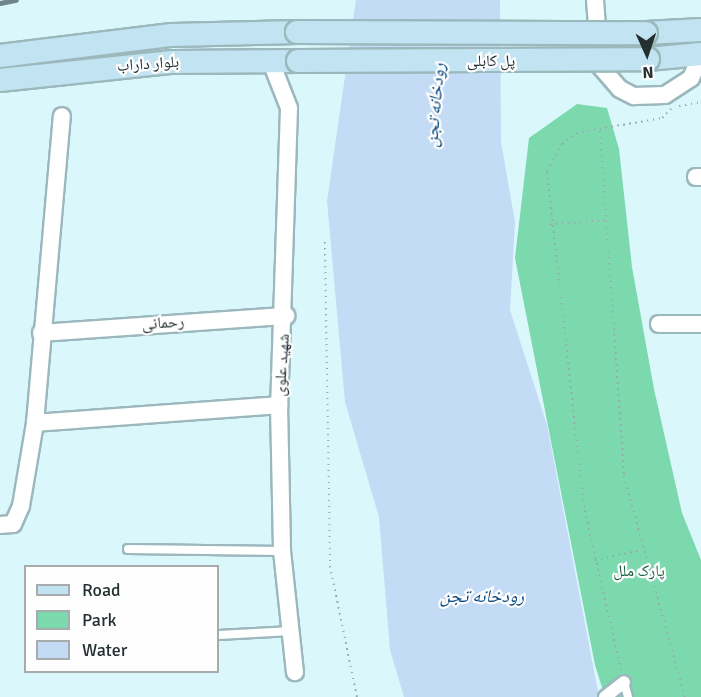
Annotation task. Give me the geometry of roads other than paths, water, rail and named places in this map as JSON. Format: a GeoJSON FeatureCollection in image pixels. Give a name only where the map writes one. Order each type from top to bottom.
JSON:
{"type":"FeatureCollection","features":[{"type":"Feature","properties":{"kind":"main road","name":"پل کابلی"},"geometry":{"type":"LineString","coordinates":[[297,32],[645,33],[701,30]]}},
{"type":"Feature","properties":{"kind":"main road","name":"بلوار داراب"},"geometry":{"type":"LineString","coordinates":[[0,56],[172,35],[297,32]]}},
{"type":"Feature","properties":{"kind":"main road","name":"پل کابلی"},"geometry":{"type":"LineString","coordinates":[[298,61],[648,59],[701,55]]}},
{"type":"Feature","properties":{"kind":"main road","name":"بلوار داراب"},"geometry":{"type":"LineString","coordinates":[[0,80],[172,62],[298,61]]}},
{"type":"Feature","properties":{"kind":"street"},"geometry":{"type":"LineString","coordinates":[[595,0],[600,66],[620,89],[634,96],[665,95],[691,78],[701,55]]}},
{"type":"Feature","properties":{"kind":"street","name":"شهید علوی"},"geometry":{"type":"LineString","coordinates":[[270,62],[289,108],[286,316],[279,405],[282,551],[294,631],[296,672]]}},
{"type":"Feature","properties":{"kind":"street"},"geometry":{"type":"LineString","coordinates":[[0,525],[13,524],[21,506],[35,423],[41,333],[62,116]]}},
{"type":"Feature","properties":{"kind":"street","name":"رحمانی"},"geometry":{"type":"LineString","coordinates":[[41,333],[286,316]]}},
{"type":"Feature","properties":{"kind":"street"},"geometry":{"type":"LineString","coordinates":[[658,324],[701,324]]}},
{"type":"Feature","properties":{"kind":"street"},"geometry":{"type":"LineString","coordinates":[[35,423],[279,405]]}},
{"type":"Feature","properties":{"kind":"street"},"geometry":{"type":"LineString","coordinates":[[605,697],[624,682]]}},
{"type":"Feature","properties":{"kind":"lane"},"geometry":{"type":"LineString","coordinates":[[128,549],[282,551]]}},
{"type":"Feature","properties":{"kind":"lane"},"geometry":{"type":"LineString","coordinates":[[219,635],[294,631]]}},
{"type":"Feature","properties":{"kind":"lane"},"geometry":{"type":"LineString","coordinates":[[624,682],[628,697]]}},
{"type":"Feature","properties":{"kind":"water","name":"رودخانه تجن"},"geometry":{"type":"Polygon","coordinates":[[[356,0],[500,0],[501,142],[515,222],[510,310],[547,425],[599,697],[404,697],[390,650],[379,517],[345,402],[327,201],[356,0]]]}},
{"type":"Feature","properties":{"kind":"railway"},"geometry":{"type":"LineString","coordinates":[[0,3],[16,0]]}},
{"type":"Feature","properties":{"kind":"park label","name":"پارک ملل"},"geometry":{"type":"Point","coordinates":[639,571]}}]}
